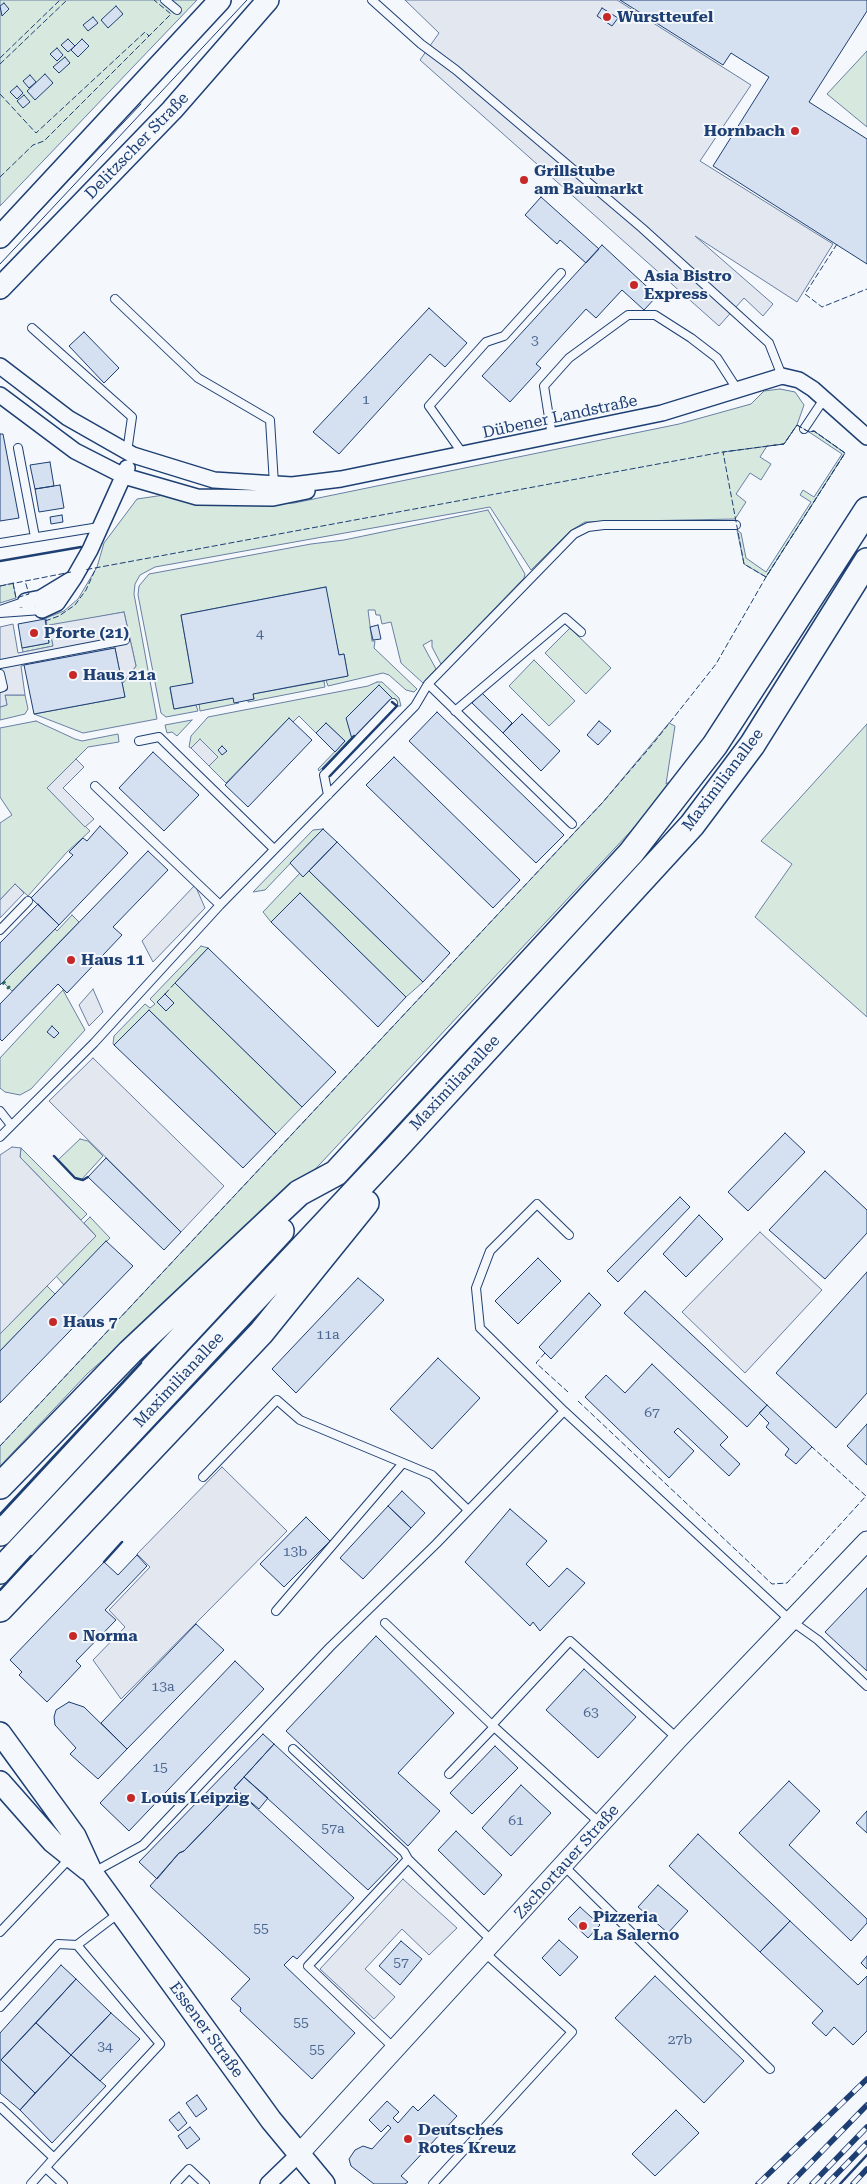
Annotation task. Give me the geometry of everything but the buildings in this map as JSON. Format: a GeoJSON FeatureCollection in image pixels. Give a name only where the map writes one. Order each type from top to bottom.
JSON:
{"type":"FeatureCollection","features":[{"type":"Feature","properties":{"kind":"highway","name":"Maximilianallee"},"geometry":{"type":"LineString","coordinates":[[0,1533],[631,853],[715,745],[867,510]]}},
{"type":"Feature","properties":{"kind":"highway","name":"Maximilianallee"},"geometry":{"type":"LineString","coordinates":[[0,1571],[396,1148],[692,825],[752,745],[867,561]]}},
{"type":"Feature","properties":{"kind":"highway"},"geometry":{"type":"LineString","coordinates":[[0,1609],[261,1333],[382,1183],[396,1148]]}},
{"type":"Feature","properties":{"kind":"highway"},"geometry":{"type":"LineString","coordinates":[[0,1486],[130,1352],[299,1193],[336,1172]]}},
{"type":"Feature","properties":{"kind":"main road"},"geometry":{"type":"LineString","coordinates":[[0,237],[220,0]]}},
{"type":"Feature","properties":{"kind":"main road","name":"Delitzscher Straße"},"geometry":{"type":"LineString","coordinates":[[0,288],[148,136],[237,38],[268,0]]}},
{"type":"Feature","properties":{"kind":"main road","name":"Essener Straße"},"geometry":{"type":"LineString","coordinates":[[0,1733],[75,1836],[92,1873],[120,1912],[271,2120],[298,2155],[324,2184]]}},
{"type":"Feature","properties":{"kind":"main road","name":"Essener Straße"},"geometry":{"type":"LineString","coordinates":[[0,1782],[53,1842],[92,1873]]}},
{"type":"Feature","properties":{"kind":"street","name":"Dübener Landstraße"},"geometry":{"type":"LineString","coordinates":[[0,366],[68,418],[130,454],[214,480],[292,485],[341,479],[662,413],[782,376]]}},
{"type":"Feature","properties":{"kind":"street"},"geometry":{"type":"LineString","coordinates":[[782,376],[799,380],[867,437]]}},
{"type":"Feature","properties":{"kind":"street","name":"Dübener Landstraße"},"geometry":{"type":"LineString","coordinates":[[0,395],[75,451],[124,476],[197,497],[263,498],[312,490],[341,479]]}},
{"type":"Feature","properties":{"kind":"street"},"geometry":{"type":"LineString","coordinates":[[42,610],[57,603],[90,550],[124,476],[130,454]]}},
{"type":"Feature","properties":{"kind":"street"},"geometry":{"type":"LineString","coordinates":[[26,601],[41,598],[74,578]]}},
{"type":"Feature","properties":{"kind":"street","name":"Zschortauer Straße"},"geometry":{"type":"LineString","coordinates":[[268,2184],[298,2155],[678,1739],[867,1541]]}},
{"type":"Feature","properties":{"kind":"lane"},"geometry":{"type":"LineString","coordinates":[[165,0],[177,10]]}},
{"type":"Feature","properties":{"kind":"lane"},"geometry":{"type":"LineString","coordinates":[[372,0],[421,44],[456,70],[642,228],[769,343],[782,376]]}},
{"type":"Feature","properties":{"kind":"lane"},"geometry":{"type":"LineString","coordinates":[[463,454],[429,406],[486,342],[504,336],[562,273]]}},
{"type":"Feature","properties":{"kind":"lane"},"geometry":{"type":"LineString","coordinates":[[115,299],[198,378],[270,420],[274,484]]}},
{"type":"Feature","properties":{"kind":"lane"},"geometry":{"type":"LineString","coordinates":[[552,436],[544,386],[570,358],[628,315],[655,315],[691,338],[717,358],[737,389]]}},
{"type":"Feature","properties":{"kind":"lane"},"geometry":{"type":"LineString","coordinates":[[32,328],[132,417],[130,454]]}},
{"type":"Feature","properties":{"kind":"lane"},"geometry":{"type":"LineString","coordinates":[[804,430],[824,399]]}},
{"type":"Feature","properties":{"kind":"lane"},"geometry":{"type":"LineString","coordinates":[[18,448],[34,537]]}},
{"type":"Feature","properties":{"kind":"lane"},"geometry":{"type":"LineString","coordinates":[[0,1137],[94,1043],[220,905],[415,706],[428,684],[574,534],[588,527],[604,525],[736,524]]}},
{"type":"Feature","properties":{"kind":"lane"},"geometry":{"type":"LineString","coordinates":[[0,543],[99,527]]}},
{"type":"Feature","properties":{"kind":"lane"},"geometry":{"type":"LineString","coordinates":[[0,612],[26,601]]}},
{"type":"Feature","properties":{"kind":"lane"},"geometry":{"type":"LineString","coordinates":[[0,612],[42,610]]}},
{"type":"Feature","properties":{"kind":"lane"},"geometry":{"type":"LineString","coordinates":[[455,711],[565,618],[581,632]]}},
{"type":"Feature","properties":{"kind":"lane"},"geometry":{"type":"LineString","coordinates":[[0,664],[126,640]]}},
{"type":"Feature","properties":{"kind":"lane"},"geometry":{"type":"LineString","coordinates":[[0,674],[3,687],[0,688]]}},
{"type":"Feature","properties":{"kind":"lane"},"geometry":{"type":"LineString","coordinates":[[428,684],[572,824]]}},
{"type":"Feature","properties":{"kind":"lane"},"geometry":{"type":"LineString","coordinates":[[328,795],[324,775],[393,703]]}},
{"type":"Feature","properties":{"kind":"lane"},"geometry":{"type":"LineString","coordinates":[[139,741],[159,738],[274,849]]}},
{"type":"Feature","properties":{"kind":"lane"},"geometry":{"type":"LineString","coordinates":[[95,786],[220,905]]}},
{"type":"Feature","properties":{"kind":"lane"},"geometry":{"type":"LineString","coordinates":[[0,930],[28,901]]}},
{"type":"Feature","properties":{"kind":"lane"},"geometry":{"type":"LineString","coordinates":[[0,1111],[11,1125]]}},
{"type":"Feature","properties":{"kind":"lane"},"geometry":{"type":"LineString","coordinates":[[569,1234],[537,1204],[490,1251],[476,1288],[480,1328],[564,1412],[790,1620],[818,1640],[867,1686]]}},
{"type":"Feature","properties":{"kind":"lane"},"geometry":{"type":"LineString","coordinates":[[203,1476],[277,1400],[300,1420],[432,1475],[468,1510]]}},
{"type":"Feature","properties":{"kind":"lane"},"geometry":{"type":"LineString","coordinates":[[92,1873],[144,1845],[330,1647],[564,1412]]}},
{"type":"Feature","properties":{"kind":"lane"},"geometry":{"type":"LineString","coordinates":[[276,1611],[403,1463]]}},
{"type":"Feature","properties":{"kind":"lane"},"geometry":{"type":"LineString","coordinates":[[385,1623],[493,1726],[601,1824]]}},
{"type":"Feature","properties":{"kind":"lane"},"geometry":{"type":"LineString","coordinates":[[449,1774],[570,1641],[678,1739]]}},
{"type":"Feature","properties":{"kind":"lane"},"geometry":{"type":"LineString","coordinates":[[293,1749],[404,1852],[408,1860],[489,1947],[572,2032],[433,2184]]}},
{"type":"Feature","properties":{"kind":"lane"},"geometry":{"type":"LineString","coordinates":[[0,1932],[72,1857]]}},
{"type":"Feature","properties":{"kind":"lane"},"geometry":{"type":"LineString","coordinates":[[395,2049],[308,1966],[408,1860]]}},
{"type":"Feature","properties":{"kind":"lane"},"geometry":{"type":"LineString","coordinates":[[564,1865],[770,2069]]}},
{"type":"Feature","properties":{"kind":"lane"},"geometry":{"type":"LineString","coordinates":[[0,2007],[58,1944],[77,1945],[120,1912]]}},
{"type":"Feature","properties":{"kind":"lane"},"geometry":{"type":"LineString","coordinates":[[31,2184],[160,2044],[77,1945]]}},
{"type":"Feature","properties":{"kind":"lane"},"geometry":{"type":"LineString","coordinates":[[0,2107],[54,2158]]}},
{"type":"Feature","properties":{"kind":"lane"},"geometry":{"type":"LineString","coordinates":[[46,2168],[63,2184]]}},
{"type":"Feature","properties":{"kind":"lane"},"geometry":{"type":"LineString","coordinates":[[175,2184],[190,2169],[205,2184]]}},
{"type":"Feature","properties":{"kind":"shaded area"},"geometry":{"type":"Polygon","coordinates":[[[0,0],[197,0],[0,206],[0,0]]]}},
{"type":"Feature","properties":{"kind":"shaded area"},"geometry":{"type":"Polygon","coordinates":[[[405,0],[617,0],[751,85],[700,161],[833,244],[797,302],[695,236],[773,304],[763,316],[744,298],[719,326],[420,60],[439,33],[405,0]]]}},
{"type":"Feature","properties":{"kind":"shaded area"},"geometry":{"type":"Polygon","coordinates":[[[867,51],[867,127],[827,94],[867,51]]]}},
{"type":"Feature","properties":{"kind":"shaded area"},"geometry":{"type":"Polygon","coordinates":[[[780,389],[795,392],[804,405],[797,425],[784,444],[767,446],[760,457],[771,464],[761,480],[750,473],[736,494],[746,502],[735,519],[585,522],[570,531],[531,570],[490,507],[155,567],[140,575],[135,584],[134,594],[157,719],[83,733],[34,714],[125,697],[122,684],[136,666],[124,612],[50,626],[53,646],[23,652],[22,648],[49,643],[46,618],[64,611],[78,599],[97,567],[104,543],[137,499],[171,494],[207,505],[294,503],[679,424],[751,404],[764,391],[780,389]]]}},
{"type":"Feature","properties":{"kind":"shaded area"},"geometry":{"type":"Polygon","coordinates":[[[814,431],[845,453],[766,577],[744,564],[737,530],[741,533],[746,558],[766,572],[811,502],[800,495],[803,490],[814,497],[842,454],[809,432],[814,431]]]}},
{"type":"Feature","properties":{"kind":"shaded area"},"geometry":{"type":"Polygon","coordinates":[[[488,510],[525,574],[524,578],[441,664],[432,647],[432,640],[423,645],[436,669],[423,683],[401,663],[391,622],[382,624],[380,615],[376,615],[375,610],[368,610],[372,641],[375,641],[374,648],[417,689],[414,692],[406,690],[389,675],[383,673],[328,686],[326,680],[348,676],[344,654],[339,655],[325,587],[181,615],[193,683],[170,688],[174,709],[196,705],[198,711],[166,717],[161,713],[138,595],[139,586],[149,574],[311,544],[344,540],[488,510]]]}},
{"type":"Feature","properties":{"kind":"shaded area"},"geometry":{"type":"Polygon","coordinates":[[[13,583],[16,598],[0,603],[0,586],[13,583]]]}},
{"type":"Feature","properties":{"kind":"shaded area"},"geometry":{"type":"Polygon","coordinates":[[[124,612],[136,666],[122,684],[115,648],[21,666],[25,695],[5,695],[7,705],[0,707],[0,627],[13,624],[18,653],[53,646],[49,625],[124,612]]]}},
{"type":"Feature","properties":{"kind":"shaded area"},"geometry":{"type":"Polygon","coordinates":[[[570,628],[611,668],[586,694],[545,653],[570,628]]]}},
{"type":"Feature","properties":{"kind":"shaded area"},"geometry":{"type":"Polygon","coordinates":[[[534,660],[575,701],[549,726],[509,686],[534,660]]]}},
{"type":"Feature","properties":{"kind":"shaded area"},"geometry":{"type":"Polygon","coordinates":[[[324,681],[325,687],[248,702],[248,700],[254,699],[253,694],[324,681]]]}},
{"type":"Feature","properties":{"kind":"shaded area"},"geometry":{"type":"Polygon","coordinates":[[[382,682],[399,698],[401,706],[397,706],[389,700],[319,771],[318,769],[345,741],[326,723],[316,733],[299,716],[293,722],[289,718],[226,783],[209,766],[218,757],[200,739],[191,748],[189,747],[191,736],[208,717],[368,686],[382,682]]]}},
{"type":"Feature","properties":{"kind":"shaded area"},"geometry":{"type":"Polygon","coordinates":[[[5,695],[25,695],[28,709],[25,714],[0,720],[0,707],[7,705],[5,695]]]}},
{"type":"Feature","properties":{"kind":"shaded area"},"geometry":{"type":"Polygon","coordinates":[[[233,698],[239,703],[200,711],[199,704],[233,698]]]}},
{"type":"Feature","properties":{"kind":"shaded area"},"geometry":{"type":"Polygon","coordinates":[[[192,720],[177,736],[172,732],[167,733],[165,725],[192,720]]]}},
{"type":"Feature","properties":{"kind":"shaded area"},"geometry":{"type":"Polygon","coordinates":[[[36,721],[82,741],[118,734],[119,742],[88,747],[47,788],[90,831],[67,852],[28,896],[15,884],[0,900],[0,823],[12,815],[0,797],[0,728],[36,721]]]}},
{"type":"Feature","properties":{"kind":"shaded area"},"geometry":{"type":"Polygon","coordinates":[[[669,723],[675,726],[666,784],[679,776],[657,803],[307,1178],[213,1264],[88,1373],[0,1466],[0,1446],[603,802],[669,723]]]}},
{"type":"Feature","properties":{"kind":"shaded area"},"geometry":{"type":"Polygon","coordinates":[[[867,724],[867,1017],[755,917],[792,864],[761,841],[867,724]]]}},
{"type":"Feature","properties":{"kind":"shaded area"},"geometry":{"type":"Polygon","coordinates":[[[200,739],[218,757],[209,766],[191,748],[200,739]]]}},
{"type":"Feature","properties":{"kind":"shaded area"},"geometry":{"type":"Polygon","coordinates":[[[76,759],[84,767],[63,788],[94,819],[85,827],[47,788],[76,759]]]}},
{"type":"Feature","properties":{"kind":"shaded area"},"geometry":{"type":"Polygon","coordinates":[[[323,829],[265,890],[253,892],[313,830],[323,829]]]}},
{"type":"Feature","properties":{"kind":"shaded area"},"geometry":{"type":"Polygon","coordinates":[[[309,871],[423,982],[406,997],[300,893],[271,922],[263,912],[300,873],[304,876],[309,871]]]}},
{"type":"Feature","properties":{"kind":"shaded area"},"geometry":{"type":"Polygon","coordinates":[[[15,884],[24,893],[0,918],[0,900],[15,884]]]}},
{"type":"Feature","properties":{"kind":"shaded area"},"geometry":{"type":"Polygon","coordinates":[[[195,885],[205,908],[153,962],[142,941],[195,885]]]}},
{"type":"Feature","properties":{"kind":"shaded area"},"geometry":{"type":"Polygon","coordinates":[[[72,915],[79,922],[12,991],[3,982],[55,929],[57,931],[72,915]]]}},
{"type":"Feature","properties":{"kind":"shaded area"},"geometry":{"type":"Polygon","coordinates":[[[201,946],[208,948],[175,983],[302,1107],[276,1134],[149,1010],[113,1044],[114,1036],[145,1004],[150,1008],[155,1004],[150,999],[201,946]]]}},
{"type":"Feature","properties":{"kind":"shaded area"},"geometry":{"type":"Polygon","coordinates":[[[93,989],[103,1012],[89,1026],[79,1005],[93,989]]]}},
{"type":"Feature","properties":{"kind":"shaded area"},"geometry":{"type":"Polygon","coordinates":[[[63,990],[85,1030],[31,1089],[20,1095],[5,1092],[0,1088],[0,1058],[63,990]]]}},
{"type":"Feature","properties":{"kind":"shaded area"},"geometry":{"type":"Polygon","coordinates":[[[93,1058],[224,1186],[181,1232],[49,1101],[93,1058]]]}},
{"type":"Feature","properties":{"kind":"shaded area"},"geometry":{"type":"Polygon","coordinates":[[[80,1139],[88,1141],[103,1156],[81,1180],[75,1178],[58,1160],[80,1139]]]}},
{"type":"Feature","properties":{"kind":"shaded area"},"geometry":{"type":"Polygon","coordinates":[[[12,1147],[21,1148],[20,1157],[96,1236],[0,1334],[0,1155],[12,1147]]]}},
{"type":"Feature","properties":{"kind":"shaded area"},"geometry":{"type":"Polygon","coordinates":[[[21,1148],[87,1214],[81,1220],[20,1157],[21,1148]]]}},
{"type":"Feature","properties":{"kind":"shaded area"},"geometry":{"type":"Polygon","coordinates":[[[90,1217],[110,1238],[64,1285],[56,1276],[96,1236],[84,1223],[90,1217]]]}},
{"type":"Feature","properties":{"kind":"shaded area"},"geometry":{"type":"Polygon","coordinates":[[[760,1232],[822,1290],[745,1373],[682,1312],[760,1232]]]}},
{"type":"Feature","properties":{"kind":"shaded area"},"geometry":{"type":"Polygon","coordinates":[[[47,1286],[55,1294],[0,1351],[0,1334],[47,1286]]]}},
{"type":"Feature","properties":{"kind":"shaded area"},"geometry":{"type":"Polygon","coordinates":[[[222,1467],[287,1531],[121,1699],[93,1660],[125,1627],[109,1610],[150,1567],[137,1554],[222,1467]]]}},
{"type":"Feature","properties":{"kind":"shaded area"},"geometry":{"type":"Polygon","coordinates":[[[403,1879],[457,1928],[429,1955],[402,1929],[365,1969],[395,1997],[374,2019],[320,1969],[403,1879]]]}},
{"type":"Feature","properties":{"kind":"tram line"},"geometry":{"type":"LineString","coordinates":[[0,264],[247,0]]}},
{"type":"Feature","properties":{"kind":"tram line"},"geometry":{"type":"LineString","coordinates":[[34,217],[141,104]]}},
{"type":"Feature","properties":{"kind":"railway"},"geometry":{"type":"LineString","coordinates":[[758,2184],[867,2079]]}},
{"type":"Feature","properties":{"kind":"railway"},"geometry":{"type":"LineString","coordinates":[[790,2184],[867,2105]]}},
{"type":"Feature","properties":{"kind":"railway"},"geometry":{"type":"LineString","coordinates":[[812,2184],[867,2127]]}},
{"type":"Feature","properties":{"kind":"railway"},"geometry":{"type":"LineString","coordinates":[[827,2184],[867,2143]]}},
{"type":"Feature","properties":{"kind":"railway"},"geometry":{"type":"LineString","coordinates":[[853,2184],[867,2169]]}},
{"type":"Feature","properties":{"kind":"hedge"},"geometry":{"type":"LineString","coordinates":[[3,982],[12,991]]}},
{"type":"Feature","properties":{"kind":"fence"},"geometry":{"type":"LineString","coordinates":[[0,58],[60,0]]}},
{"type":"Feature","properties":{"kind":"fence"},"geometry":{"type":"LineString","coordinates":[[0,64],[67,0]]}},
{"type":"Feature","properties":{"kind":"fence"},"geometry":{"type":"LineString","coordinates":[[0,177],[33,145],[44,141],[171,14],[154,0]]}},
{"type":"Feature","properties":{"kind":"fence"},"geometry":{"type":"LineString","coordinates":[[0,94],[36,133],[145,32],[149,36]]}},
{"type":"Feature","properties":{"kind":"fence"},"geometry":{"type":"LineString","coordinates":[[837,244],[805,294],[822,307],[867,289]]}},
{"type":"Feature","properties":{"kind":"fence"},"geometry":{"type":"LineString","coordinates":[[797,425],[809,432],[814,431],[845,453],[766,577],[744,564],[723,452],[784,444],[797,425]]}},
{"type":"Feature","properties":{"kind":"fence"},"geometry":{"type":"LineString","coordinates":[[0,1446],[603,802],[652,745],[716,664],[766,577],[845,453],[814,431],[809,432],[797,425],[784,444],[723,452],[84,570]]}},
{"type":"Feature","properties":{"kind":"fence"},"geometry":{"type":"LineString","coordinates":[[45,621],[59,616],[75,605],[86,590],[96,568]]}},
{"type":"Feature","properties":{"kind":"fence"},"geometry":{"type":"LineString","coordinates":[[0,586],[71,572]]}},
{"type":"Feature","properties":{"kind":"fence"},"geometry":{"type":"LineString","coordinates":[[13,583],[16,598],[29,594],[25,581]]}},
{"type":"Feature","properties":{"kind":"fence"},"geometry":{"type":"LineString","coordinates":[[165,994],[175,983]]}},
{"type":"Feature","properties":{"kind":"fence"},"geometry":{"type":"LineString","coordinates":[[545,1353],[536,1363],[568,1392]]}},
{"type":"Feature","properties":{"kind":"fence"},"geometry":{"type":"LineString","coordinates":[[578,1401],[772,1584],[787,1583],[866,1496],[812,1447]]}},
{"type":"Feature","properties":{"kind":"wall"},"geometry":{"type":"LineString","coordinates":[[0,561],[81,547]]}},
{"type":"Feature","properties":{"kind":"wall"},"geometry":{"type":"LineString","coordinates":[[330,776],[397,706],[392,702]]}},
{"type":"Feature","properties":{"kind":"wall"},"geometry":{"type":"LineString","coordinates":[[323,769],[354,736]]}},
{"type":"Feature","properties":{"kind":"wall"},"geometry":{"type":"LineString","coordinates":[[54,1156],[75,1178],[83,1180],[88,1177]]}},
{"type":"Feature","properties":{"kind":"wall"},"geometry":{"type":"LineString","coordinates":[[0,1515],[141,1363]]}},
{"type":"Feature","properties":{"kind":"wall"},"geometry":{"type":"LineString","coordinates":[[104,1562],[122,1542]]}},
{"type":"Feature","properties":{"kind":"wall"},"geometry":{"type":"LineString","coordinates":[[0,1590],[31,1556]]}},
{"type":"Feature","properties":{"kind":"wall"},"geometry":{"type":"LineString","coordinates":[[840,2184],[867,2155]]}},
{"type":"Feature","properties":{"kind":"place","name":"Wurstteufel"},"geometry":{"type":"Point","coordinates":[607,17]}},
{"type":"Feature","properties":{"kind":"place","name":"Hornbach"},"geometry":{"type":"Point","coordinates":[795,131]}},
{"type":"Feature","properties":{"kind":"place","name":"Grillstube am Baumarkt"},"geometry":{"type":"Point","coordinates":[524,180]}},
{"type":"Feature","properties":{"kind":"place","name":"Asia Bistro Express"},"geometry":{"type":"Point","coordinates":[634,285]}},
{"type":"Feature","properties":{"kind":"place","name":"Pforte (21)"},"geometry":{"type":"Point","coordinates":[34,633]}},
{"type":"Feature","properties":{"kind":"place","name":"Haus 21a"},"geometry":{"type":"Point","coordinates":[73,675]}},
{"type":"Feature","properties":{"kind":"place","name":"Haus 11"},"geometry":{"type":"Point","coordinates":[71,960]}},
{"type":"Feature","properties":{"kind":"place","name":"Haus 7"},"geometry":{"type":"Point","coordinates":[53,1322]}},
{"type":"Feature","properties":{"kind":"place","name":"Norma"},"geometry":{"type":"Point","coordinates":[73,1636]}},
{"type":"Feature","properties":{"kind":"place","name":"Louis Leipzig"},"geometry":{"type":"Point","coordinates":[131,1798]}},
{"type":"Feature","properties":{"kind":"place","name":"Pizzeria La Salerno"},"geometry":{"type":"Point","coordinates":[583,1926]}},
{"type":"Feature","properties":{"kind":"place","name":"Deutsches Rotes Kreuz"},"geometry":{"type":"Point","coordinates":[408,2139]}}]}
